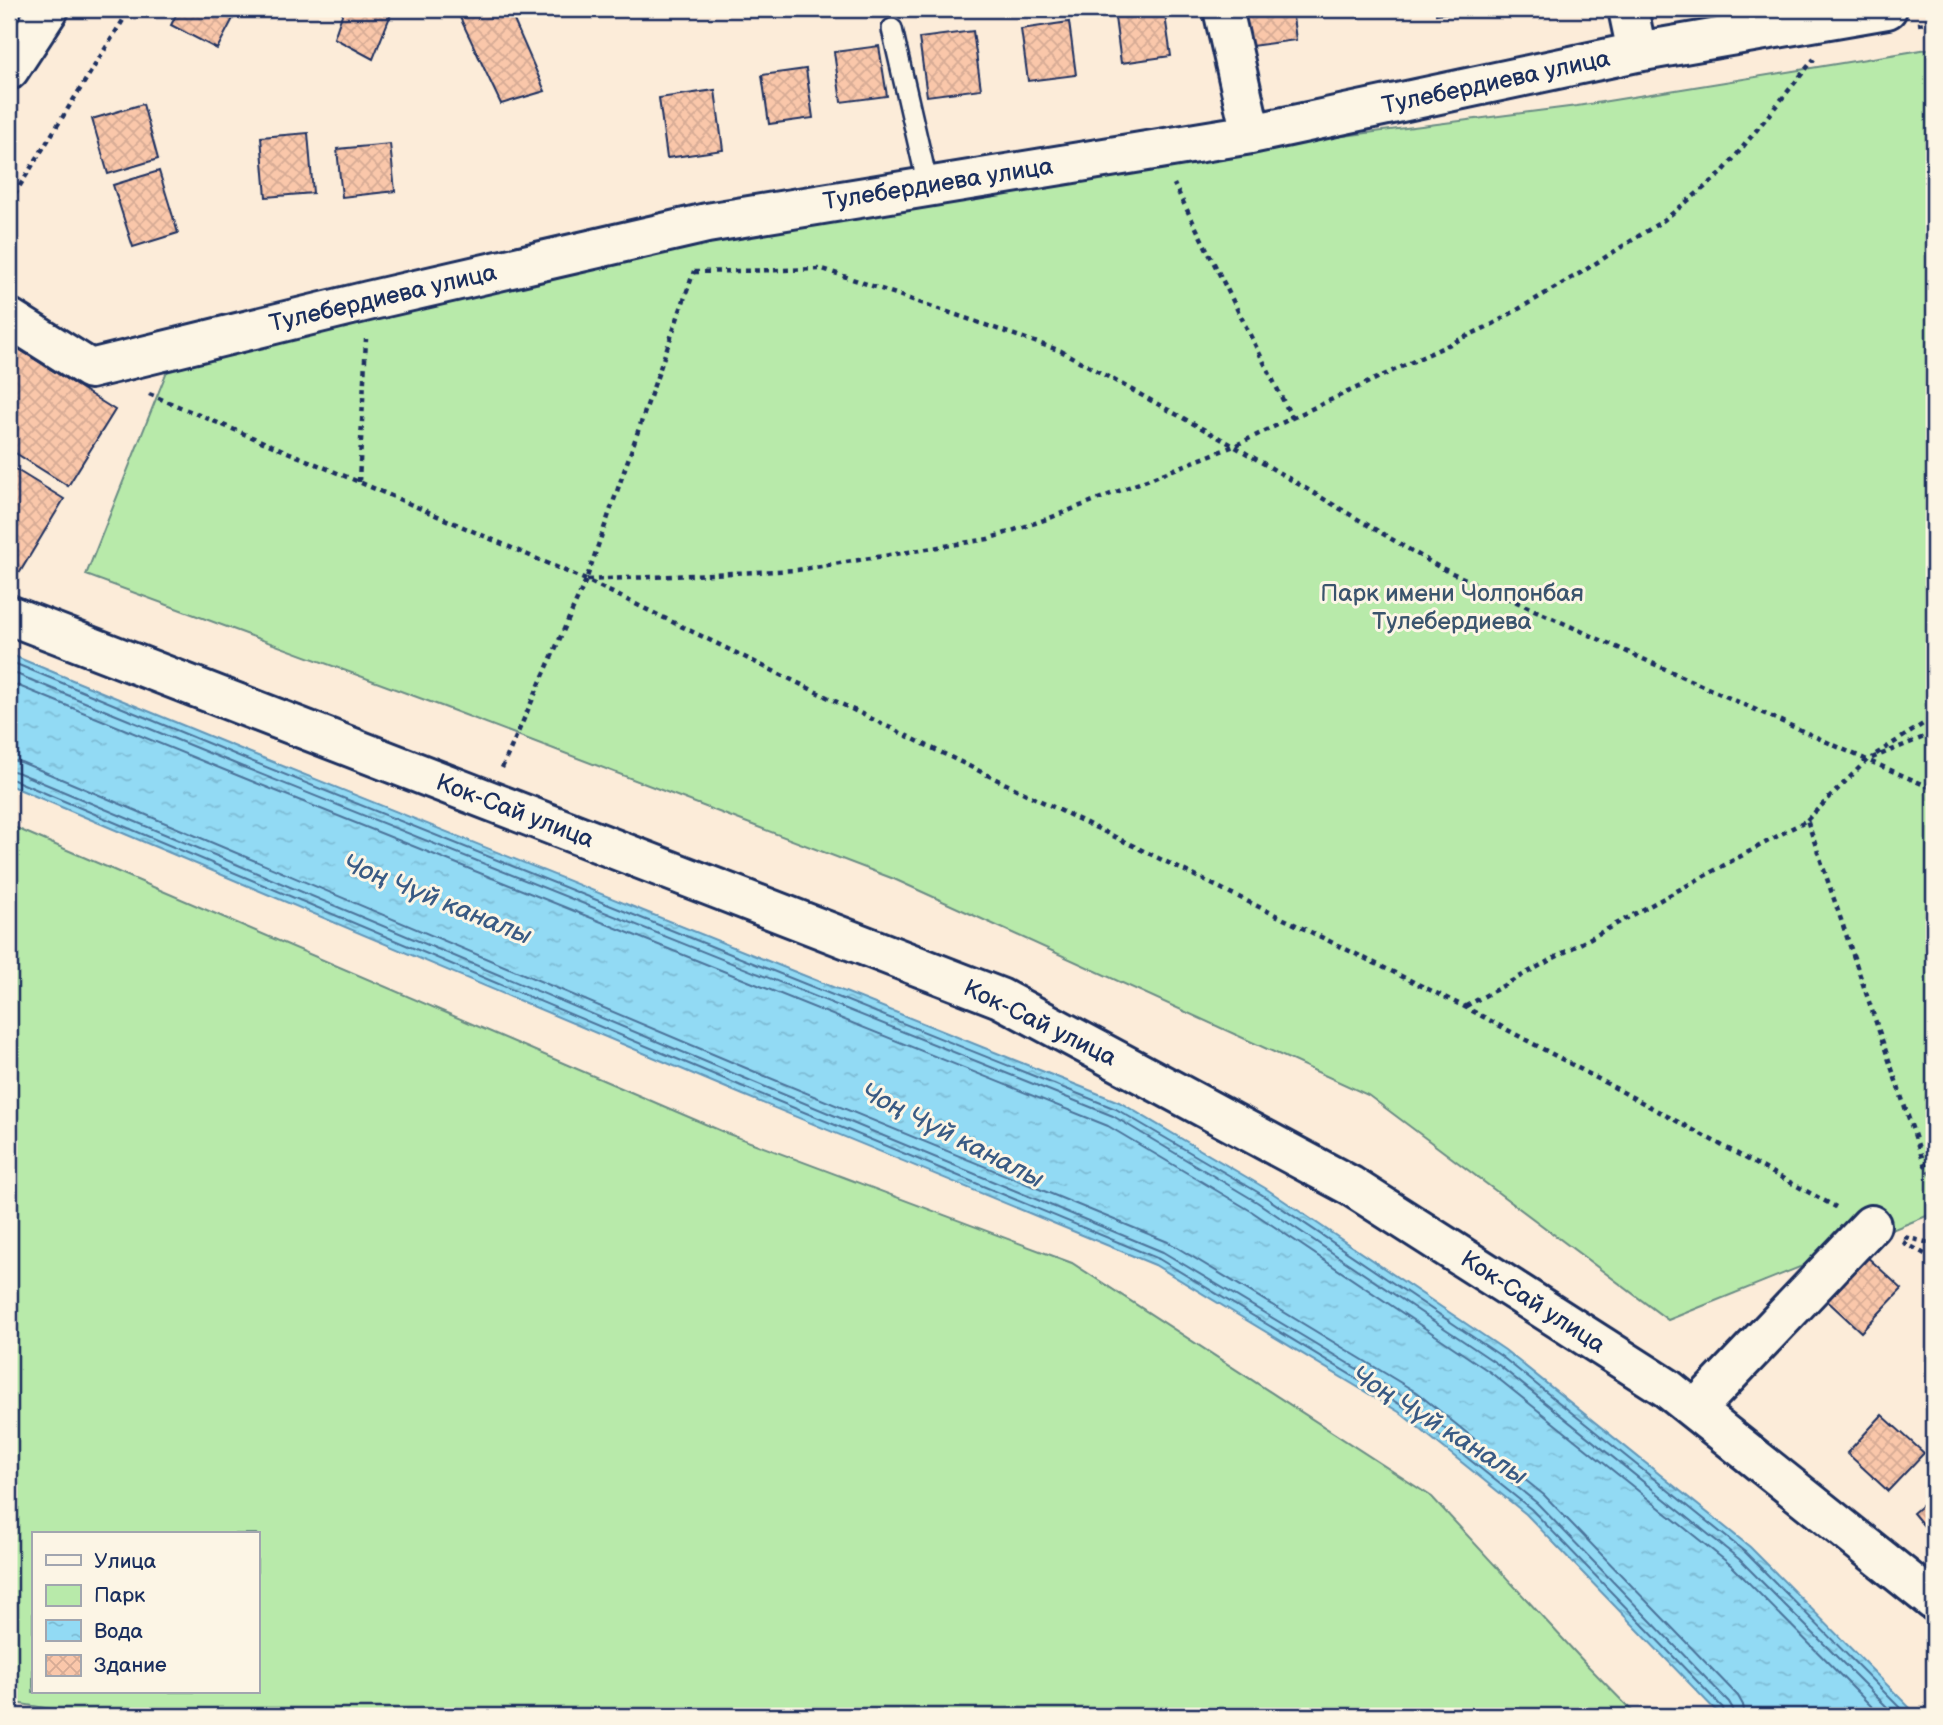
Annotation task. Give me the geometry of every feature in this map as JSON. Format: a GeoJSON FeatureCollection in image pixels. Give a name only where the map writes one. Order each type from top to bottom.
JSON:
{"type":"FeatureCollection","features":[{"type":"Feature","properties":{"kind":"street"},"geometry":{"type":"LineString","coordinates":[[9,70],[48,9]]}},
{"type":"Feature","properties":{"kind":"street"},"geometry":{"type":"LineString","coordinates":[[1223,9],[1251,134]]}},
{"type":"Feature","properties":{"kind":"street"},"geometry":{"type":"LineString","coordinates":[[1628,9],[1637,52]]}},
{"type":"Feature","properties":{"kind":"street","name":"Тулебердиева улица"},"geometry":{"type":"LineString","coordinates":[[9,318],[90,369],[368,301],[707,223],[1251,134],[1637,52],[1868,12]]}},
{"type":"Feature","properties":{"kind":"street","name":"Кок-Сай улица"},"geometry":{"type":"LineString","coordinates":[[9,615],[1000,998],[1351,1186],[1667,1388],[1934,1601]]}},
{"type":"Feature","properties":{"kind":"street"},"geometry":{"type":"LineString","coordinates":[[1695,1410],[1889,1234]]}},
{"type":"Feature","properties":{"kind":"lane"},"geometry":{"type":"LineString","coordinates":[[892,29],[928,186]]}},
{"type":"Feature","properties":{"kind":"path"},"geometry":{"type":"LineString","coordinates":[[9,203],[130,9]]}},
{"type":"Feature","properties":{"kind":"path"},"geometry":{"type":"LineString","coordinates":[[586,580],[797,570],[988,539],[1047,519],[1234,446],[1493,324],[1664,220],[1721,174],[1868,12]]}},
{"type":"Feature","properties":{"kind":"path"},"geometry":{"type":"LineString","coordinates":[[1156,149],[1292,418]]}},
{"type":"Feature","properties":{"kind":"path"},"geometry":{"type":"LineString","coordinates":[[487,801],[586,580],[694,272],[707,223]]}},
{"type":"Feature","properties":{"kind":"path"},"geometry":{"type":"LineString","coordinates":[[694,272],[823,269],[1061,351],[1234,446],[1439,566],[1934,789]]}},
{"type":"Feature","properties":{"kind":"path"},"geometry":{"type":"LineString","coordinates":[[359,482],[368,301]]}},
{"type":"Feature","properties":{"kind":"path"},"geometry":{"type":"LineString","coordinates":[[137,389],[586,580],[1465,1007],[1934,1259]]}},
{"type":"Feature","properties":{"kind":"path"},"geometry":{"type":"LineString","coordinates":[[1465,1007],[1807,820],[1867,760],[1934,717]]}},
{"type":"Feature","properties":{"kind":"path"},"geometry":{"type":"LineString","coordinates":[[1867,760],[1934,733]]}},
{"type":"Feature","properties":{"kind":"path"},"geometry":{"type":"LineString","coordinates":[[1807,820],[1924,1163],[1934,1180]]}},
{"type":"Feature","properties":{"kind":"path"},"geometry":{"type":"LineString","coordinates":[[1889,1234],[1934,1244]]}},
{"type":"Feature","properties":{"kind":"green space","name":"Парк имени Чолпонбая Тулебердиева"},"geometry":{"type":"Polygon","coordinates":[[[1934,48],[1934,1213],[1668,1320],[1368,1095],[894,879],[444,707],[86,575],[171,361],[655,245],[1227,151],[1577,106],[1934,48]]]}},
{"type":"Feature","properties":{"kind":"green space"},"geometry":{"type":"Polygon","coordinates":[[[9,825],[726,1133],[1072,1263],[1432,1497],[1637,1716],[93,1716],[9,1702],[9,825]]]}},
{"type":"Feature","properties":{"kind":"water","name":"Чоң Чүй каналы"},"geometry":{"type":"Polygon","coordinates":[[[9,654],[1119,1102],[1265,1188],[1505,1350],[1750,1547],[1918,1716],[1721,1716],[1526,1514],[1399,1412],[1155,1265],[743,1095],[9,785],[9,654]]]}},
{"type":"Feature","properties":{"kind":"building"},"geometry":{"type":"Polygon","coordinates":[[[179,9],[238,9],[217,49],[171,25],[179,9]]]}},
{"type":"Feature","properties":{"kind":"building"},"geometry":{"type":"Polygon","coordinates":[[[344,9],[393,9],[373,59],[334,38],[344,9]]]}},
{"type":"Feature","properties":{"kind":"building"},"geometry":{"type":"Polygon","coordinates":[[[456,9],[509,9],[545,91],[501,104],[456,9]]]}},
{"type":"Feature","properties":{"kind":"building"},"geometry":{"type":"Polygon","coordinates":[[[1164,9],[1171,56],[1121,63],[1114,10],[1164,9]]]}},
{"type":"Feature","properties":{"kind":"building"},"geometry":{"type":"Polygon","coordinates":[[[1238,9],[1292,9],[1296,40],[1244,47],[1238,9]]]}},
{"type":"Feature","properties":{"kind":"building"},"geometry":{"type":"Polygon","coordinates":[[[1436,9],[1476,9],[1436,14],[1436,9]]]}},
{"type":"Feature","properties":{"kind":"building"},"geometry":{"type":"Polygon","coordinates":[[[1069,22],[1076,75],[1028,81],[1021,29],[1069,22]]]}},
{"type":"Feature","properties":{"kind":"building"},"geometry":{"type":"Polygon","coordinates":[[[973,31],[981,89],[927,96],[919,38],[973,31]]]}},
{"type":"Feature","properties":{"kind":"building"},"geometry":{"type":"Polygon","coordinates":[[[879,46],[887,96],[841,102],[834,52],[879,46]]]}},
{"type":"Feature","properties":{"kind":"building"},"geometry":{"type":"Polygon","coordinates":[[[806,69],[813,118],[769,124],[762,75],[806,69]]]}},
{"type":"Feature","properties":{"kind":"building"},"geometry":{"type":"Polygon","coordinates":[[[715,90],[723,150],[667,158],[659,98],[715,90]]]}},
{"type":"Feature","properties":{"kind":"building"},"geometry":{"type":"Polygon","coordinates":[[[143,104],[158,159],[108,174],[92,119],[143,104]]]}},
{"type":"Feature","properties":{"kind":"building"},"geometry":{"type":"Polygon","coordinates":[[[308,133],[313,193],[266,197],[261,137],[308,133]]]}},
{"type":"Feature","properties":{"kind":"building"},"geometry":{"type":"Polygon","coordinates":[[[390,144],[395,191],[342,197],[337,149],[390,144]]]}},
{"type":"Feature","properties":{"kind":"building"},"geometry":{"type":"Polygon","coordinates":[[[159,171],[178,233],[133,247],[113,185],[159,171]]]}},
{"type":"Feature","properties":{"kind":"building"},"geometry":{"type":"Polygon","coordinates":[[[9,343],[115,410],[68,486],[9,449],[9,343]]]}},
{"type":"Feature","properties":{"kind":"building"},"geometry":{"type":"Polygon","coordinates":[[[15,469],[64,499],[20,572],[9,565],[9,480],[15,469]]]}},
{"type":"Feature","properties":{"kind":"building"},"geometry":{"type":"Polygon","coordinates":[[[1864,1254],[1902,1289],[1861,1332],[1823,1297],[1864,1254]]]}},
{"type":"Feature","properties":{"kind":"building"},"geometry":{"type":"Polygon","coordinates":[[[1882,1415],[1924,1453],[1888,1491],[1847,1453],[1882,1415]]]}},
{"type":"Feature","properties":{"kind":"building"},"geometry":{"type":"Polygon","coordinates":[[[1934,1495],[1934,1538],[1913,1513],[1934,1495]]]}}]}
